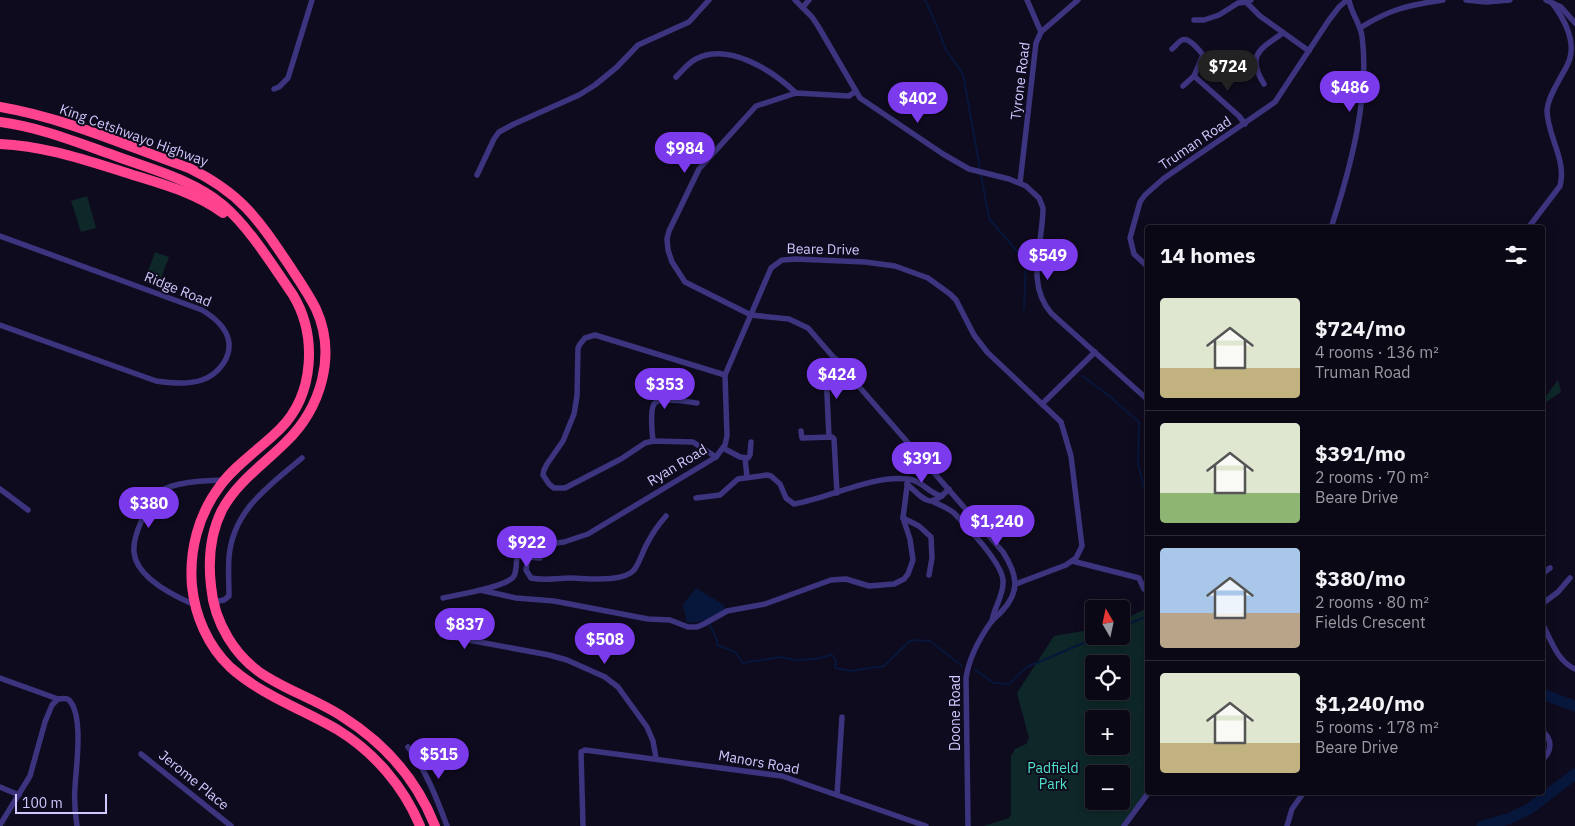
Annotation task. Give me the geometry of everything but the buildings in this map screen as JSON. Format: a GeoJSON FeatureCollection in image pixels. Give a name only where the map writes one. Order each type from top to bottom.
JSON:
{"type":"FeatureCollection","features":[{"type":"Feature","properties":{"kind":"highway","name":"King Cetshwayo Highway"},"geometry":{"type":"LineString","coordinates":[[0,107],[20,110],[77,128],[189,168],[207,177],[246,206],[298,279],[316,309],[325,349],[324,372],[318,396],[307,418],[300,427],[236,490],[221,511],[212,537],[210,552],[213,602],[222,627],[230,642],[239,653],[254,668],[266,676],[341,716],[374,740],[403,770],[422,799],[435,826]]}},
{"type":"Feature","properties":{"kind":"highway","name":"King Cetshwayo Highway"},"geometry":{"type":"LineString","coordinates":[[0,122],[39,130],[189,184],[207,193],[224,205],[238,219],[300,307],[308,332],[308,371],[300,397],[288,420],[225,480],[203,514],[195,539],[191,573],[195,605],[199,619],[211,643],[229,666],[255,686],[338,730],[369,753],[400,790],[420,826]]}},
{"type":"Feature","properties":{"kind":"highway"},"geometry":{"type":"LineString","coordinates":[[0,144],[64,153],[189,193],[212,206],[249,234]]}},
{"type":"Feature","properties":{"kind":"street"},"geometry":{"type":"LineString","coordinates":[[274,89],[279,87],[288,78],[312,0]]}},
{"type":"Feature","properties":{"kind":"street"},"geometry":{"type":"LineString","coordinates":[[477,176],[494,139],[500,132],[579,95],[595,85],[642,43],[689,22],[709,0]]}},
{"type":"Feature","properties":{"kind":"street"},"geometry":{"type":"LineString","coordinates":[[796,0],[812,16],[860,98],[943,154],[969,169],[1020,182],[1032,191],[1043,208],[1037,275],[1040,296],[1052,313],[1145,397]]}},
{"type":"Feature","properties":{"kind":"street"},"geometry":{"type":"LineString","coordinates":[[803,7],[809,0]]}},
{"type":"Feature","properties":{"kind":"street"},"geometry":{"type":"LineString","coordinates":[[1027,0],[1041,32]]}},
{"type":"Feature","properties":{"kind":"street","name":"Tyrone Road"},"geometry":{"type":"LineString","coordinates":[[1020,182],[1036,43],[1041,32],[1078,0]]}},
{"type":"Feature","properties":{"kind":"street"},"geometry":{"type":"LineString","coordinates":[[1332,225],[1360,117],[1363,52],[1360,28],[1348,0]]}},
{"type":"Feature","properties":{"kind":"street","name":"Truman Road"},"geometry":{"type":"LineString","coordinates":[[1145,264],[1134,254],[1130,238],[1140,202],[1145,195],[1163,179],[1276,102],[1329,20],[1339,6],[1348,0]]}},
{"type":"Feature","properties":{"kind":"street"},"geometry":{"type":"LineString","coordinates":[[1360,28],[1383,14],[1399,8],[1444,0]]}},
{"type":"Feature","properties":{"kind":"street"},"geometry":{"type":"LineString","coordinates":[[1466,0],[1486,2],[1510,0]]}},
{"type":"Feature","properties":{"kind":"street"},"geometry":{"type":"LineString","coordinates":[[1546,0],[1561,7],[1574,22]]}},
{"type":"Feature","properties":{"kind":"street"},"geometry":{"type":"LineString","coordinates":[[1194,20],[1204,20],[1219,16],[1238,3],[1249,1],[1260,16],[1309,51]]}},
{"type":"Feature","properties":{"kind":"street"},"geometry":{"type":"LineString","coordinates":[[1530,225],[1560,186],[1562,178],[1560,162],[1547,112],[1549,100],[1566,69],[1572,53],[1568,26],[1553,4]]}},
{"type":"Feature","properties":{"kind":"street"},"geometry":{"type":"LineString","coordinates":[[1264,84],[1255,67],[1256,59],[1269,43],[1283,32]]}},
{"type":"Feature","properties":{"kind":"street"},"geometry":{"type":"LineString","coordinates":[[1172,49],[1182,40],[1186,39],[1202,53],[1202,58],[1194,76],[1183,86]]}},
{"type":"Feature","properties":{"kind":"street"},"geometry":{"type":"LineString","coordinates":[[676,77],[689,63],[696,59],[713,54],[723,55],[745,59],[764,68],[776,75],[796,93]]}},
{"type":"Feature","properties":{"kind":"street"},"geometry":{"type":"LineString","coordinates":[[1194,76],[1239,116],[1245,124]]}},
{"type":"Feature","properties":{"kind":"street"},"geometry":{"type":"LineString","coordinates":[[856,92],[849,96],[796,93],[756,106],[705,161],[696,175],[670,226],[667,239],[672,262],[685,282],[751,315],[779,317],[799,322],[808,328],[1003,552],[1012,567],[1016,584],[1072,561],[1139,578],[1144,589]]}},
{"type":"Feature","properties":{"kind":"street","name":"Ridge Road"},"geometry":{"type":"LineString","coordinates":[[0,236],[202,310],[213,317],[224,329],[228,337],[229,348],[223,364],[208,377],[200,381],[164,382],[156,381],[0,325]]}},
{"type":"Feature","properties":{"kind":"street","name":"Beare Drive"},"geometry":{"type":"LineString","coordinates":[[751,315],[769,270],[782,260],[865,262],[901,268],[928,278],[950,294],[956,300],[974,335],[987,352],[1061,422],[1071,456],[1082,539],[1080,552],[1072,561]]}},
{"type":"Feature","properties":{"kind":"street","name":"Ryan Road"},"geometry":{"type":"LineString","coordinates":[[517,556],[526,547],[564,542],[588,534],[716,456],[723,448],[727,427],[725,375],[751,315]]}},
{"type":"Feature","properties":{"kind":"street"},"geometry":{"type":"LineString","coordinates":[[716,456],[693,442],[653,440],[565,488],[554,488],[543,476],[547,464],[563,441],[574,414],[577,396],[578,348],[585,338],[595,335],[725,375]]}},
{"type":"Feature","properties":{"kind":"street"},"geometry":{"type":"LineString","coordinates":[[1042,404],[1095,352]]}},
{"type":"Feature","properties":{"kind":"street"},"geometry":{"type":"LineString","coordinates":[[829,437],[826,373],[836,359]]}},
{"type":"Feature","properties":{"kind":"street"},"geometry":{"type":"LineString","coordinates":[[653,440],[653,409],[656,402],[665,400],[697,403]]}},
{"type":"Feature","properties":{"kind":"street"},"geometry":{"type":"LineString","coordinates":[[801,431],[801,435],[804,438],[829,437],[835,441],[837,493]]}},
{"type":"Feature","properties":{"kind":"street"},"geometry":{"type":"LineString","coordinates":[[745,458],[750,455],[751,442]]}},
{"type":"Feature","properties":{"kind":"street"},"geometry":{"type":"LineString","coordinates":[[723,448],[745,458]]}},
{"type":"Feature","properties":{"kind":"street"},"geometry":{"type":"LineString","coordinates":[[213,602],[224,600],[229,596],[230,548],[238,524],[245,511],[262,493],[302,458]]}},
{"type":"Feature","properties":{"kind":"street"},"geometry":{"type":"LineString","coordinates":[[745,458],[747,477]]}},
{"type":"Feature","properties":{"kind":"street"},"geometry":{"type":"LineString","coordinates":[[696,498],[720,495],[735,481],[747,477],[767,475],[771,476],[782,487],[788,501],[794,504],[878,481],[906,481],[923,484],[942,496]]}},
{"type":"Feature","properties":{"kind":"street"},"geometry":{"type":"LineString","coordinates":[[195,605],[156,584],[146,575],[135,558],[135,541],[151,500],[161,490],[175,485],[225,480]]}},
{"type":"Feature","properties":{"kind":"street"},"geometry":{"type":"LineString","coordinates":[[906,481],[924,499],[934,502],[953,513],[992,557],[1002,574],[1003,587],[993,612],[992,621]]}},
{"type":"Feature","properties":{"kind":"street"},"geometry":{"type":"LineString","coordinates":[[480,590],[516,598],[554,601],[648,619],[670,620],[688,627],[697,627],[727,611],[766,604],[831,580],[846,580],[869,586],[886,586],[900,582],[908,574],[913,560],[910,539],[903,518],[906,481]]}},
{"type":"Feature","properties":{"kind":"street"},"geometry":{"type":"LineString","coordinates":[[0,489],[28,510]]}},
{"type":"Feature","properties":{"kind":"street"},"geometry":{"type":"LineString","coordinates":[[934,502],[949,489]]}},
{"type":"Feature","properties":{"kind":"street"},"geometry":{"type":"LineString","coordinates":[[528,558],[527,572],[531,578],[539,580],[596,579],[627,575],[635,569],[649,540],[666,516]]}},
{"type":"Feature","properties":{"kind":"street"},"geometry":{"type":"LineString","coordinates":[[903,518],[919,526],[931,537],[932,558],[929,575]]}},
{"type":"Feature","properties":{"kind":"street"},"geometry":{"type":"LineString","coordinates":[[443,598],[510,581],[514,575],[517,556],[540,558]]}},
{"type":"Feature","properties":{"kind":"street"},"geometry":{"type":"LineString","coordinates":[[1545,572],[1550,568]]}},
{"type":"Feature","properties":{"kind":"street"},"geometry":{"type":"LineString","coordinates":[[1545,602],[1558,592],[1570,578]]}},
{"type":"Feature","properties":{"kind":"street","name":"Doone Road"},"geometry":{"type":"LineString","coordinates":[[968,826],[966,678],[971,658],[992,621],[1008,605],[1016,584]]}},
{"type":"Feature","properties":{"kind":"street"},"geometry":{"type":"LineString","coordinates":[[1545,629],[1564,662],[1575,669]]}},
{"type":"Feature","properties":{"kind":"street"},"geometry":{"type":"LineString","coordinates":[[442,635],[567,660],[605,677],[618,687],[647,727],[653,741],[656,758]]}},
{"type":"Feature","properties":{"kind":"street"},"geometry":{"type":"LineString","coordinates":[[0,678],[58,699],[66,698],[69,700],[75,714],[78,750],[74,789],[77,826]]}},
{"type":"Feature","properties":{"kind":"street"},"geometry":{"type":"LineString","coordinates":[[0,825],[32,770],[41,733],[54,702],[58,699]]}},
{"type":"Feature","properties":{"kind":"street"},"geometry":{"type":"LineString","coordinates":[[837,795],[842,717]]}},
{"type":"Feature","properties":{"kind":"street"},"geometry":{"type":"LineString","coordinates":[[1545,734],[1548,737],[1550,747],[1545,757]]}},
{"type":"Feature","properties":{"kind":"street"},"geometry":{"type":"LineString","coordinates":[[408,747],[416,757],[447,826]]}},
{"type":"Feature","properties":{"kind":"street","name":"Manors Road"},"geometry":{"type":"LineString","coordinates":[[583,826],[582,751],[591,750],[782,776],[926,826]]}},
{"type":"Feature","properties":{"kind":"street","name":"Jerome Place"},"geometry":{"type":"LineString","coordinates":[[141,754],[231,826]]}},
{"type":"Feature","properties":{"kind":"street"},"geometry":{"type":"LineString","coordinates":[[0,787],[19,795]]}},
{"type":"Feature","properties":{"kind":"street"},"geometry":{"type":"LineString","coordinates":[[1124,826],[1147,795]]}},
{"type":"Feature","properties":{"kind":"street"},"geometry":{"type":"LineString","coordinates":[[1287,826],[1292,809],[1302,795]]}},
{"type":"Feature","properties":{"kind":"green space"},"geometry":{"type":"Polygon","coordinates":[[[87,196],[96,228],[81,232],[71,201],[87,196]]]}},
{"type":"Feature","properties":{"kind":"green space"},"geometry":{"type":"Polygon","coordinates":[[[155,252],[169,257],[158,286],[144,282],[155,252]]]}},
{"type":"Feature","properties":{"kind":"green space"},"geometry":{"type":"Polygon","coordinates":[[[1558,380],[1561,392],[1545,403],[1545,397],[1558,380]]]}},
{"type":"Feature","properties":{"kind":"green space","name":"Padfield Park"},"geometry":{"type":"Polygon","coordinates":[[[1145,609],[1145,793],[1122,826],[984,826],[1009,818],[1011,814],[1011,756],[1015,749],[1026,744],[1029,738],[1017,693],[1054,636],[1085,631],[1085,645],[1130,645],[1130,616],[1145,609]]]}},
{"type":"Feature","properties":{"kind":"water"},"geometry":{"type":"Polygon","coordinates":[[[696,588],[724,605],[724,610],[702,621],[687,622],[683,605],[696,588]]]}},
{"type":"Feature","properties":{"kind":"waterway"},"geometry":{"type":"LineString","coordinates":[[925,0],[946,50],[963,74],[989,219],[1026,261],[1024,309]]}},
{"type":"Feature","properties":{"kind":"waterway"},"geometry":{"type":"LineString","coordinates":[[1082,376],[1108,395],[1139,422],[1138,463],[1145,492]]}},
{"type":"Feature","properties":{"kind":"waterway"},"geometry":{"type":"LineString","coordinates":[[1130,623],[1145,617]]}},
{"type":"Feature","properties":{"kind":"waterway"},"geometry":{"type":"LineString","coordinates":[[710,625],[717,640],[717,645],[735,652],[743,663],[780,657],[795,660],[815,659],[832,655],[836,661],[835,668],[851,671],[884,666],[911,640],[930,641],[962,666]]}},
{"type":"Feature","properties":{"kind":"waterway"},"geometry":{"type":"LineString","coordinates":[[975,670],[994,683],[1009,684],[1027,667],[1085,642]]}},
{"type":"Feature","properties":{"kind":"waterway"},"geometry":{"type":"LineString","coordinates":[[1545,695],[1575,706]]}},
{"type":"Feature","properties":{"kind":"waterway"},"geometry":{"type":"LineString","coordinates":[[1482,826],[1508,819],[1529,809],[1575,774]]}}]}
